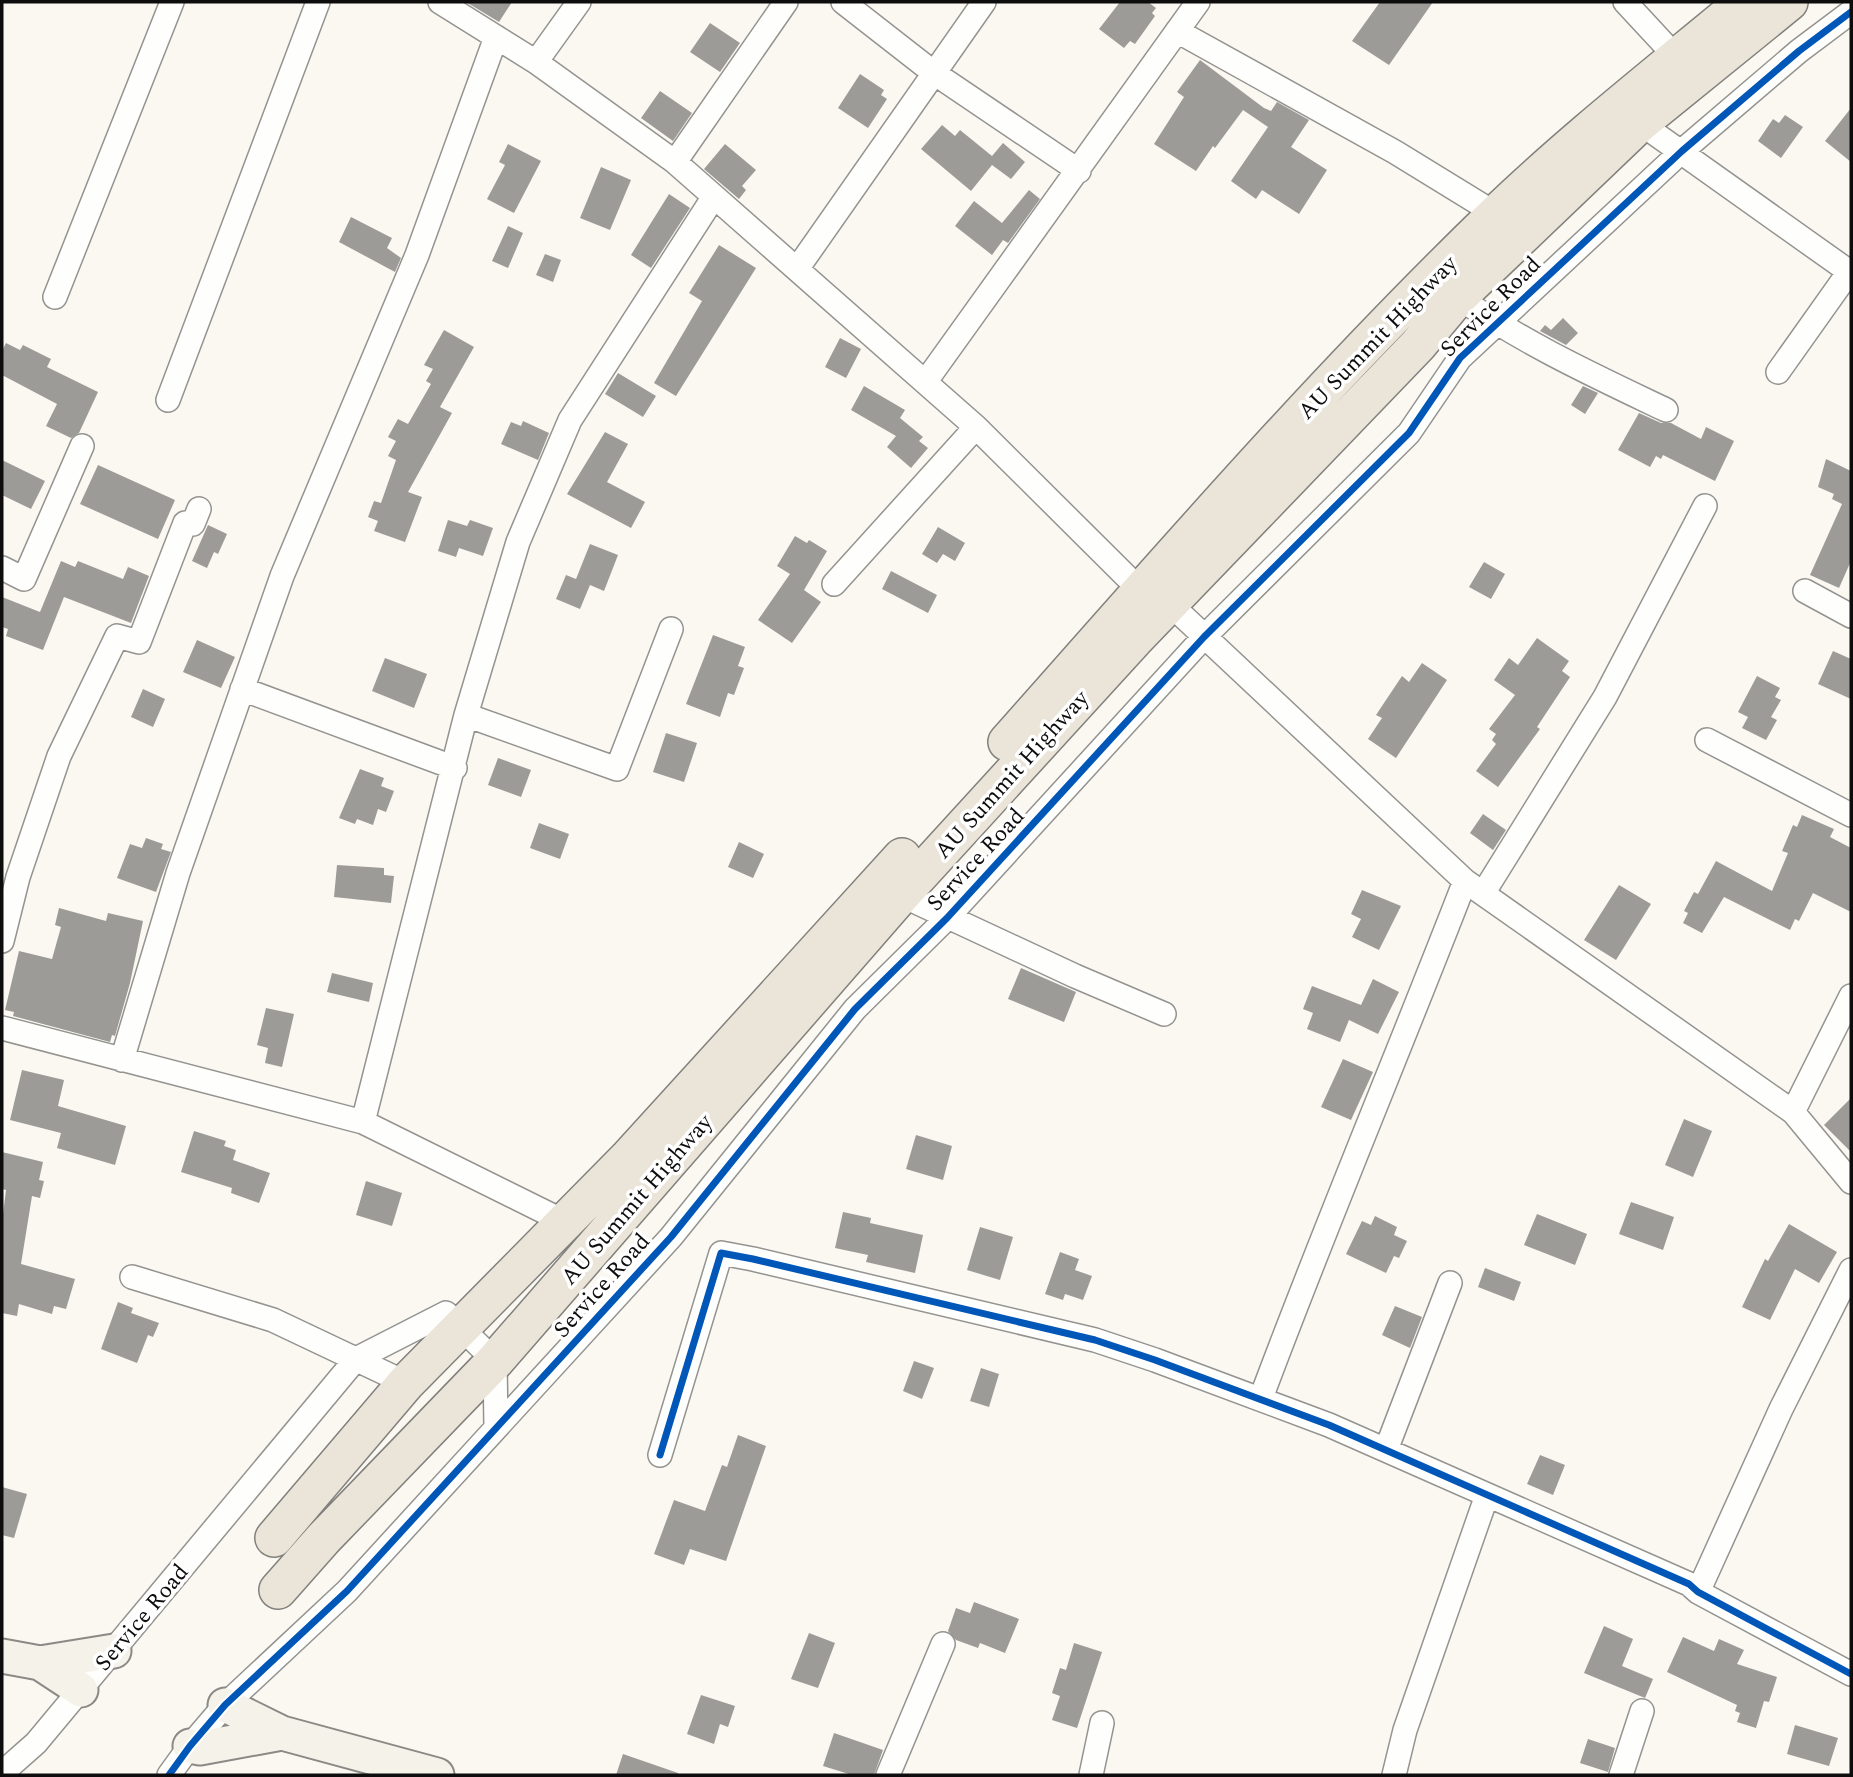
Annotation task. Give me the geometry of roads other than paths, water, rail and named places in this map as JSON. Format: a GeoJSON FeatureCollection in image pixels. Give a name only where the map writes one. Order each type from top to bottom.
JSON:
{"type":"FeatureCollection","features":[{"type":"Feature","properties":{"kind":"main road","name":"AU Summit Highway"},"geometry":{"type":"LineString","coordinates":[[278,1590],[324,1538],[495,1361],[901,895],[1369,341],[1496,214],[1608,113],[1744,2]]}},
{"type":"Feature","properties":{"kind":"main road","name":"AU Summit Highway"},"geometry":{"type":"LineString","coordinates":[[285,1525],[406,1383],[629,1157],[1155,597],[1418,345],[1458,297],[1640,123],[1789,2]]}},
{"type":"Feature","properties":{"kind":"street"},"geometry":{"type":"LineString","coordinates":[[55,297],[172,2]]}},
{"type":"Feature","properties":{"kind":"street"},"geometry":{"type":"LineString","coordinates":[[168,400],[318,2]]}},
{"type":"Feature","properties":{"kind":"street"},"geometry":{"type":"LineString","coordinates":[[440,2],[536,62],[675,162],[713,198],[926,381],[1155,597],[1204,637],[1475,886],[1641,1007],[1793,1112],[1851,1182]]}},
{"type":"Feature","properties":{"kind":"street"},"geometry":{"type":"LineString","coordinates":[[536,62],[579,2]]}},
{"type":"Feature","properties":{"kind":"street"},"geometry":{"type":"LineString","coordinates":[[675,162],[786,2]]}},
{"type":"Feature","properties":{"kind":"street"},"geometry":{"type":"LineString","coordinates":[[843,2],[934,73],[1079,171]]}},
{"type":"Feature","properties":{"kind":"street"},"geometry":{"type":"LineString","coordinates":[[797,269],[984,2]]}},
{"type":"Feature","properties":{"kind":"street"},"geometry":{"type":"LineString","coordinates":[[926,381],[1198,2]]}},
{"type":"Feature","properties":{"kind":"street"},"geometry":{"type":"LineString","coordinates":[[1625,2],[1677,58]]}},
{"type":"Feature","properties":{"kind":"street","name":"Service Road"},"geometry":{"type":"LineString","coordinates":[[169,1775],[225,1705],[347,1591],[671,1237],[855,1009],[947,918],[1204,637],[1409,433],[1460,358],[1682,151],[1800,51],[1851,12]]}},
{"type":"Feature","properties":{"kind":"street"},"geometry":{"type":"LineString","coordinates":[[1177,31],[1395,152],[1496,214]]}},
{"type":"Feature","properties":{"kind":"street"},"geometry":{"type":"LineString","coordinates":[[122,1060],[178,873],[282,576],[416,255],[496,37]]}},
{"type":"Feature","properties":{"kind":"street"},"geometry":{"type":"LineString","coordinates":[[1640,123],[1850,272],[1778,372]]}},
{"type":"Feature","properties":{"kind":"street"},"geometry":{"type":"LineString","coordinates":[[363,1122],[455,768],[466,715],[518,542],[570,420],[713,198]]}},
{"type":"Feature","properties":{"kind":"street"},"geometry":{"type":"LineString","coordinates":[[1458,297],[1495,323],[1566,362],[1666,410]]}},
{"type":"Feature","properties":{"kind":"street"},"geometry":{"type":"LineString","coordinates":[[834,584],[976,428]]}},
{"type":"Feature","properties":{"kind":"street"},"geometry":{"type":"LineString","coordinates":[[2,568],[24,579],[82,446]]}},
{"type":"Feature","properties":{"kind":"street"},"geometry":{"type":"LineString","coordinates":[[1261,1398],[1329,1218],[1475,886],[1605,697],[1705,506]]}},
{"type":"Feature","properties":{"kind":"street"},"geometry":{"type":"LineString","coordinates":[[2,941],[19,877],[59,756],[117,636],[139,642],[185,523],[193,524],[199,509]]}},
{"type":"Feature","properties":{"kind":"street"},"geometry":{"type":"LineString","coordinates":[[1805,591],[1851,616]]}},
{"type":"Feature","properties":{"kind":"street"},"geometry":{"type":"LineString","coordinates":[[466,715],[617,769],[671,629]]}},
{"type":"Feature","properties":{"kind":"street"},"geometry":{"type":"LineString","coordinates":[[242,688],[455,768]]}},
{"type":"Feature","properties":{"kind":"street"},"geometry":{"type":"LineString","coordinates":[[1707,740],[1851,815]]}},
{"type":"Feature","properties":{"kind":"street"},"geometry":{"type":"LineString","coordinates":[[901,895],[1164,1014]]}},
{"type":"Feature","properties":{"kind":"street"},"geometry":{"type":"LineString","coordinates":[[1793,1112],[1851,998]]}},
{"type":"Feature","properties":{"kind":"street"},"geometry":{"type":"LineString","coordinates":[[2,1028],[363,1122],[563,1221]]}},
{"type":"Feature","properties":{"kind":"street"},"geometry":{"type":"LineString","coordinates":[[660,1455],[721,1253],[826,1274],[1095,1340],[1261,1398],[1387,1450],[1689,1584],[1698,1592],[1851,1674]]}},
{"type":"Feature","properties":{"kind":"street"},"geometry":{"type":"LineString","coordinates":[[1698,1592],[1781,1409],[1851,1270]]}},
{"type":"Feature","properties":{"kind":"street"},"geometry":{"type":"LineString","coordinates":[[132,1278],[272,1320],[406,1383]]}},
{"type":"Feature","properties":{"kind":"street"},"geometry":{"type":"LineString","coordinates":[[1387,1450],[1450,1283]]}},
{"type":"Feature","properties":{"kind":"street"},"geometry":{"type":"LineString","coordinates":[[356,1359],[446,1313],[495,1361],[496,1428]]}},
{"type":"Feature","properties":{"kind":"street","name":"Service Road"},"geometry":{"type":"LineString","coordinates":[[2,1773],[36,1743],[356,1359]]}},
{"type":"Feature","properties":{"kind":"street"},"geometry":{"type":"LineString","coordinates":[[1394,1775],[1405,1730],[1487,1495]]}},
{"type":"Feature","properties":{"kind":"street"},"geometry":{"type":"LineString","coordinates":[[888,1775],[943,1644]]}},
{"type":"Feature","properties":{"kind":"street"},"geometry":{"type":"LineString","coordinates":[[2,1656],[40,1663],[114,1651]]}},
{"type":"Feature","properties":{"kind":"street"},"geometry":{"type":"LineString","coordinates":[[40,1663],[81,1690]]}},
{"type":"Feature","properties":{"kind":"street"},"geometry":{"type":"LineString","coordinates":[[225,1705],[282,1733],[370,1766],[437,1775]]}},
{"type":"Feature","properties":{"kind":"street"},"geometry":{"type":"LineString","coordinates":[[1621,1775],[1642,1711]]}},
{"type":"Feature","properties":{"kind":"street"},"geometry":{"type":"LineString","coordinates":[[1091,1775],[1102,1723]]}},
{"type":"Feature","properties":{"kind":"street"},"geometry":{"type":"LineString","coordinates":[[190,1746],[200,1748],[282,1733]]}}]}
